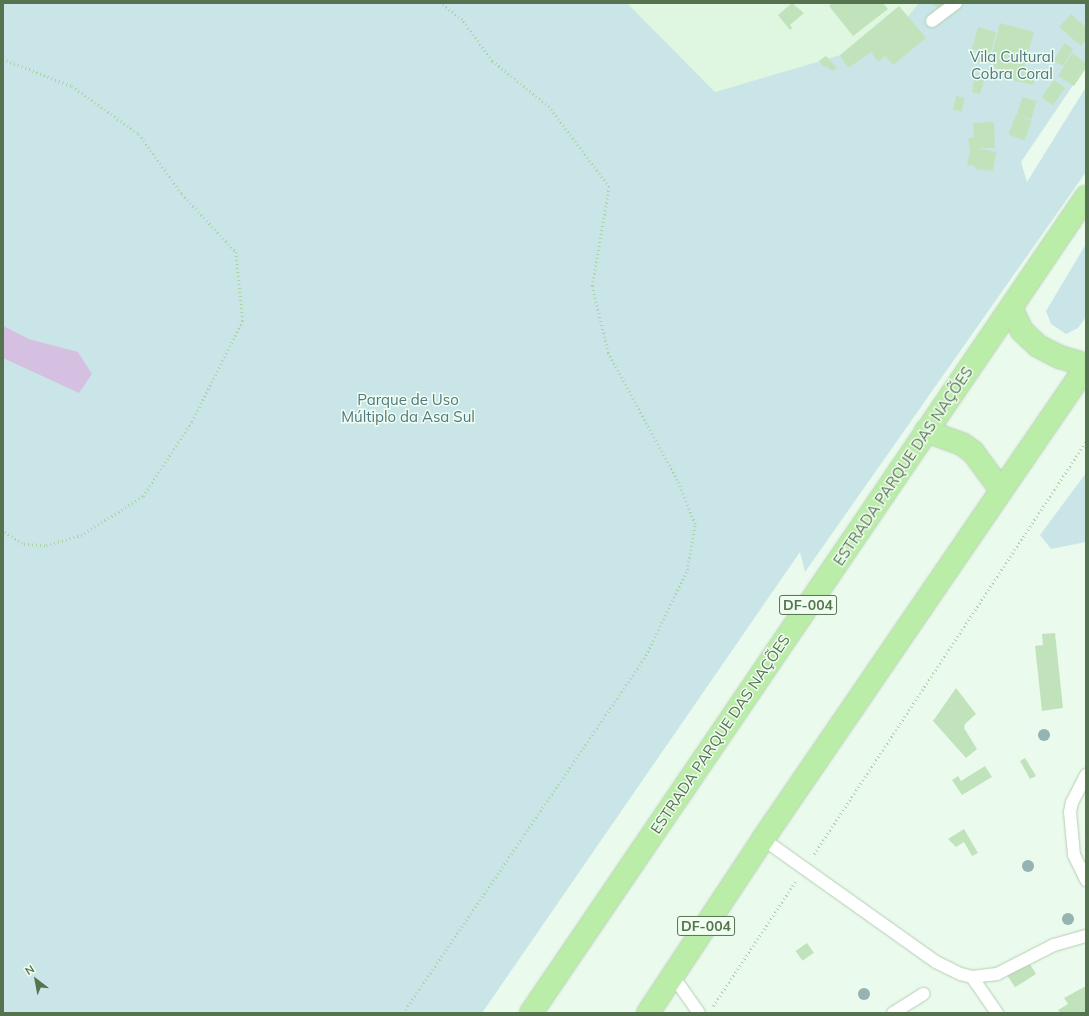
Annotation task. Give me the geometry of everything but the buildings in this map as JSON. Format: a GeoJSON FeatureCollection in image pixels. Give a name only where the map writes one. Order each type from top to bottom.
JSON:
{"type":"FeatureCollection","features":[{"type":"Feature","properties":{"kind":"highway","name":"ESTRADA PARQUE DAS NAÇÕES"},"geometry":{"type":"LineString","coordinates":[[531,1013],[1086,197]]}},
{"type":"Feature","properties":{"kind":"highway"},"geometry":{"type":"LineString","coordinates":[[1011,308],[1022,331],[1038,346],[1060,357],[1086,366]]}},
{"type":"Feature","properties":{"kind":"highway","name":"DF-004"},"geometry":{"type":"LineString","coordinates":[[648,1013],[763,839],[1086,366]]}},
{"type":"Feature","properties":{"kind":"highway"},"geometry":{"type":"LineString","coordinates":[[926,431],[962,444],[973,452],[1002,490]]}},
{"type":"Feature","properties":{"kind":"lane"},"geometry":{"type":"LineString","coordinates":[[932,21],[956,3]]}},
{"type":"Feature","properties":{"kind":"lane"},"geometry":{"type":"LineString","coordinates":[[1086,775],[1072,802],[1070,812],[1074,855],[1086,880]]}},
{"type":"Feature","properties":{"kind":"lane"},"geometry":{"type":"LineString","coordinates":[[763,839],[936,962],[972,977],[997,974],[1054,945],[1086,936]]}},
{"type":"Feature","properties":{"kind":"lane"},"geometry":{"type":"LineString","coordinates":[[673,976],[699,1013]]}},
{"type":"Feature","properties":{"kind":"lane"},"geometry":{"type":"LineString","coordinates":[[972,977],[997,1013]]}},
{"type":"Feature","properties":{"kind":"lane"},"geometry":{"type":"LineString","coordinates":[[893,1013],[924,994]]}},
{"type":"Feature","properties":{"kind":"path"},"geometry":{"type":"LineString","coordinates":[[403,1013],[644,659],[687,570],[695,524],[677,480],[608,353],[592,286],[609,187],[549,107],[492,61],[462,20],[440,3]]}},
{"type":"Feature","properties":{"kind":"path"},"geometry":{"type":"LineString","coordinates":[[3,59],[72,86],[139,134],[182,194],[236,252],[243,321],[192,422],[144,497],[82,535],[45,546],[22,544],[3,531]]}},
{"type":"Feature","properties":{"kind":"path"},"geometry":{"type":"LineString","coordinates":[[810,860],[1086,442]]}},
{"type":"Feature","properties":{"kind":"path"},"geometry":{"type":"LineString","coordinates":[[709,1013],[796,880]]}},
{"type":"Feature","properties":{"kind":"shaded area"},"geometry":{"type":"Polygon","coordinates":[[[627,3],[919,3],[892,36],[844,54],[715,92],[627,3]]]}},
{"type":"Feature","properties":{"kind":"shaded area"},"geometry":{"type":"Polygon","coordinates":[[[3,326],[29,339],[78,352],[92,374],[79,393],[3,358],[3,326]]]}},
{"type":"Feature","properties":{"kind":"green space","name":"Parque de Uso Múltiplo da Asa Sul"},"geometry":{"type":"Polygon","coordinates":[[[3,3],[627,3],[715,92],[844,54],[892,36],[919,3],[1086,3],[1086,66],[1021,162],[1027,182],[1086,87],[1086,172],[805,572],[800,552],[482,1013],[3,1013],[3,3]]]}},
{"type":"Feature","properties":{"kind":"green space"},"geometry":{"type":"Polygon","coordinates":[[[1086,244],[1086,317],[1078,328],[1066,334],[1051,324],[1046,311],[1086,244]]]}},
{"type":"Feature","properties":{"kind":"green space"},"geometry":{"type":"Polygon","coordinates":[[[1086,473],[1086,542],[1051,549],[1040,535],[1086,473]]]}},
{"type":"Feature","properties":{"kind":"park label","name":"Vila Cultural Cobra Coral"},"geometry":{"type":"Point","coordinates":[1012,64]}}]}
